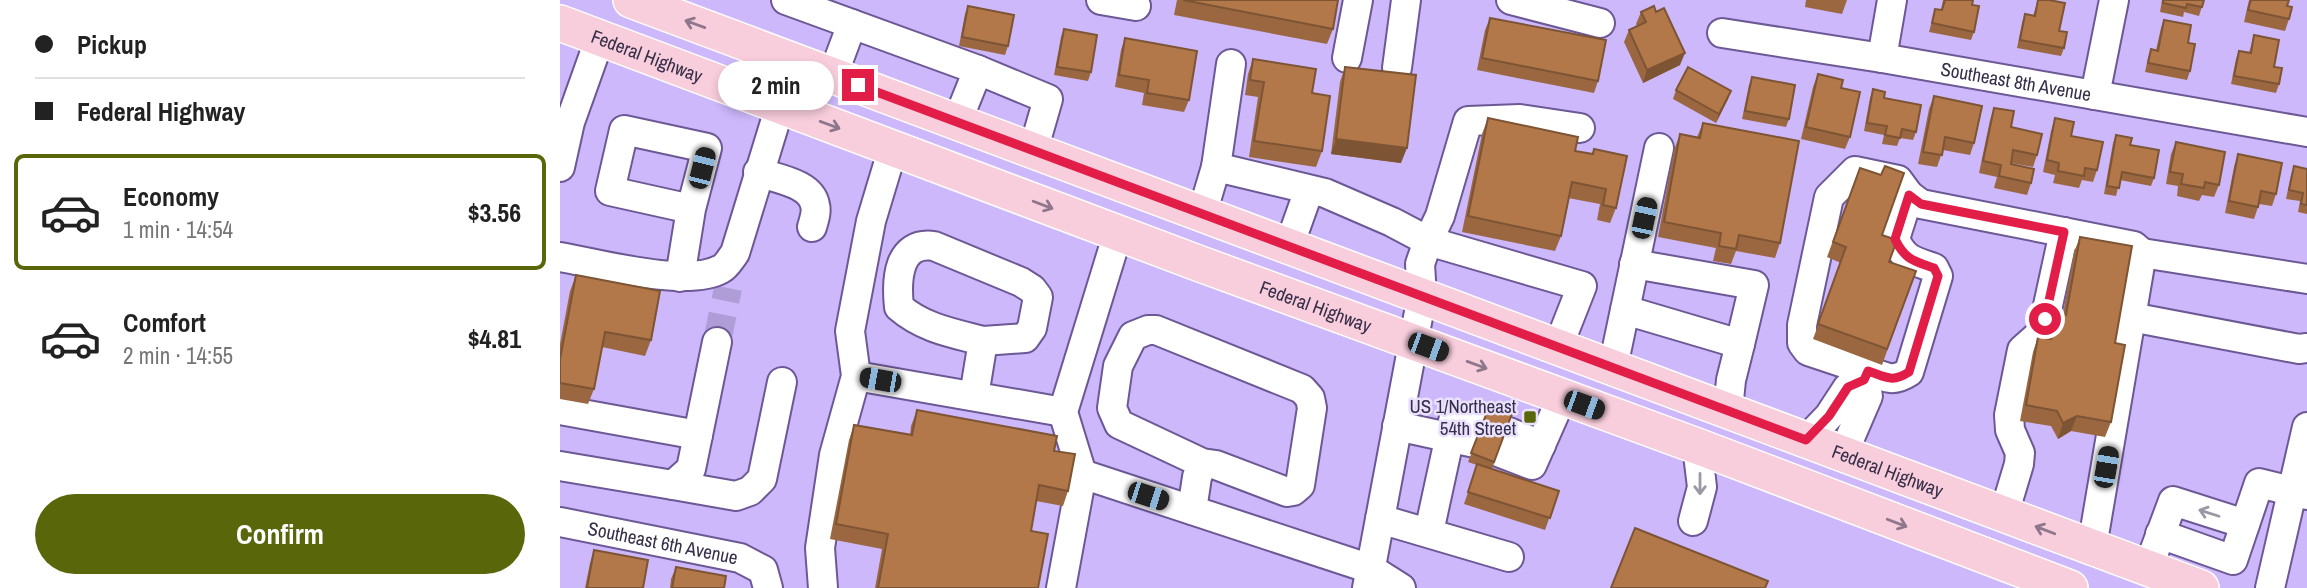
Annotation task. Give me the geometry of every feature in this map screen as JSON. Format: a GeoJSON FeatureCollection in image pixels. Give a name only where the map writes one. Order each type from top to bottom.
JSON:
{"type":"FeatureCollection","features":[{"type":"Feature","properties":{"kind":"main road","name":"Federal Highway"},"geometry":{"type":"LineString","coordinates":[[637,1],[2201,588]]}},
{"type":"Feature","properties":{"kind":"main road","name":"Federal Highway"},"geometry":{"type":"LineString","coordinates":[[560,23],[2070,588]]}},
{"type":"Feature","properties":{"kind":"main road"},"geometry":{"type":"LineString","coordinates":[[893,148],[912,139],[972,128]]}},
{"type":"Feature","properties":{"kind":"main road"},"geometry":{"type":"LineString","coordinates":[[1755,470],[1814,469],[1843,454]]}},
{"type":"Feature","properties":{"kind":"main road"},"geometry":{"type":"LineString","coordinates":[[1850,506],[1861,497],[1882,488],[1932,487]]}},
{"type":"Feature","properties":{"kind":"street"},"geometry":{"type":"LineString","coordinates":[[786,0],[978,70],[1048,99],[1033,150]]}},
{"type":"Feature","properties":{"kind":"street"},"geometry":{"type":"LineString","coordinates":[[1101,0],[1136,6]]}},
{"type":"Feature","properties":{"kind":"street"},"geometry":{"type":"LineString","coordinates":[[1347,58],[1358,0]]}},
{"type":"Feature","properties":{"kind":"street"},"geometry":{"type":"LineString","coordinates":[[1397,68],[1406,0]]}},
{"type":"Feature","properties":{"kind":"street"},"geometry":{"type":"LineString","coordinates":[[1511,0],[1600,23]]}},
{"type":"Feature","properties":{"kind":"street"},"geometry":{"type":"LineString","coordinates":[[1882,58],[1892,0]]}},
{"type":"Feature","properties":{"kind":"street"},"geometry":{"type":"LineString","coordinates":[[2095,95],[2114,0]]}},
{"type":"Feature","properties":{"kind":"street"},"geometry":{"type":"LineString","coordinates":[[833,75],[852,24]]}},
{"type":"Feature","properties":{"kind":"street","name":"Southeast 8th Avenue"},"geometry":{"type":"LineString","coordinates":[[1722,33],[2307,132]]}},
{"type":"Feature","properties":{"kind":"street"},"geometry":{"type":"LineString","coordinates":[[560,167],[570,122],[600,38]]}},
{"type":"Feature","properties":{"kind":"street"},"geometry":{"type":"LineString","coordinates":[[1202,214],[1216,167],[1231,64]]}},
{"type":"Feature","properties":{"kind":"street"},"geometry":{"type":"LineString","coordinates":[[972,128],[978,70]]}},
{"type":"Feature","properties":{"kind":"street"},"geometry":{"type":"LineString","coordinates":[[728,288],[758,173],[780,106]]}},
{"type":"Feature","properties":{"kind":"street"},"geometry":{"type":"LineString","coordinates":[[1369,578],[1422,296],[1420,264],[1440,216],[1468,121],[1520,119],[1580,128]]}},
{"type":"Feature","properties":{"kind":"street"},"geometry":{"type":"LineString","coordinates":[[823,588],[820,548],[834,455],[856,376],[850,331],[871,221],[893,148]]}},
{"type":"Feature","properties":{"kind":"street"},"geometry":{"type":"LineString","coordinates":[[1613,367],[1659,148]]}},
{"type":"Feature","properties":{"kind":"street"},"geometry":{"type":"LineString","coordinates":[[1216,167],[1325,193],[1429,241],[1582,286],[1558,346]]}},
{"type":"Feature","properties":{"kind":"street"},"geometry":{"type":"LineString","coordinates":[[1909,195],[1895,239],[1910,260],[1934,268],[1938,276],[1909,372],[1899,379],[1866,375],[1808,351],[1802,343],[1802,324],[1829,197],[1855,171],[1898,180],[1909,195],[1921,204],[2134,246],[2142,253],[2307,279]]}},
{"type":"Feature","properties":{"kind":"street"},"geometry":{"type":"LineString","coordinates":[[758,173],[802,187],[812,196],[816,207],[812,227]]}},
{"type":"Feature","properties":{"kind":"street"},"geometry":{"type":"LineString","coordinates":[[1289,246],[1309,190]]}},
{"type":"Feature","properties":{"kind":"street"},"geometry":{"type":"LineString","coordinates":[[680,277],[691,209]]}},
{"type":"Feature","properties":{"kind":"street"},"geometry":{"type":"LineString","coordinates":[[2004,514],[2019,464],[2020,453],[2010,430],[2009,415],[2022,350],[2039,334],[2045,319],[2064,232]]}},
{"type":"Feature","properties":{"kind":"street"},"geometry":{"type":"LineString","coordinates":[[1061,588],[1082,474],[1063,412],[1118,233]]}},
{"type":"Feature","properties":{"kind":"street"},"geometry":{"type":"LineString","coordinates":[[922,244],[934,246],[1032,289],[1038,297],[1032,328],[1026,338],[983,341],[936,329],[913,319],[899,307],[897,288],[900,272],[905,257],[912,248],[922,244]]}},
{"type":"Feature","properties":{"kind":"street"},"geometry":{"type":"LineString","coordinates":[[560,257],[680,277],[707,275],[724,268],[736,253]]}},
{"type":"Feature","properties":{"kind":"street"},"geometry":{"type":"LineString","coordinates":[[2092,547],[2142,253]]}},
{"type":"Feature","properties":{"kind":"street"},"geometry":{"type":"LineString","coordinates":[[1634,264],[1754,285],[1731,380],[1728,410]]}},
{"type":"Feature","properties":{"kind":"street"},"geometry":{"type":"LineString","coordinates":[[1625,310],[1740,344]]}},
{"type":"Feature","properties":{"kind":"street"},"geometry":{"type":"LineString","coordinates":[[2131,317],[2299,349],[2307,348]]}},
{"type":"Feature","properties":{"kind":"street"},"geometry":{"type":"LineString","coordinates":[[1156,330],[1302,389],[1310,398],[1312,408],[1300,485],[1293,491],[1287,492],[1216,465],[1202,463],[1119,424],[1112,408],[1118,366],[1133,336],[1156,330]]}},
{"type":"Feature","properties":{"kind":"street"},"geometry":{"type":"LineString","coordinates":[[974,396],[983,341]]}},
{"type":"Feature","properties":{"kind":"street"},"geometry":{"type":"LineString","coordinates":[[674,485],[691,469],[717,342]]}},
{"type":"Feature","properties":{"kind":"street"},"geometry":{"type":"LineString","coordinates":[[1806,440],[1829,416],[1848,387],[1866,375]]}},
{"type":"Feature","properties":{"kind":"street"},"geometry":{"type":"LineString","coordinates":[[1843,454],[1868,396],[1866,375]]}},
{"type":"Feature","properties":{"kind":"street"},"geometry":{"type":"LineString","coordinates":[[856,376],[1063,412]]}},
{"type":"Feature","properties":{"kind":"street"},"geometry":{"type":"LineString","coordinates":[[560,466],[736,496],[750,491],[762,478],[782,382]]}},
{"type":"Feature","properties":{"kind":"street"},"geometry":{"type":"LineString","coordinates":[[1397,426],[1477,445],[1536,455],[1562,397]]}},
{"type":"Feature","properties":{"kind":"street"},"geometry":{"type":"LineString","coordinates":[[560,410],[698,435]]}},
{"type":"Feature","properties":{"kind":"street"},"geometry":{"type":"LineString","coordinates":[[2270,588],[2299,493],[2307,427]]}},
{"type":"Feature","properties":{"kind":"street"},"geometry":{"type":"LineString","coordinates":[[1429,532],[1477,445]]}},
{"type":"Feature","properties":{"kind":"street"},"geometry":{"type":"LineString","coordinates":[[1693,521],[1702,487],[1696,446]]}},
{"type":"Feature","properties":{"kind":"street"},"geometry":{"type":"LineString","coordinates":[[1192,510],[1202,463]]}},
{"type":"Feature","properties":{"kind":"street"},"geometry":{"type":"LineString","coordinates":[[1082,474],[1192,510],[1401,588]]}},
{"type":"Feature","properties":{"kind":"street"},"geometry":{"type":"LineString","coordinates":[[2209,588],[2245,524],[2259,483],[2299,493]]}},
{"type":"Feature","properties":{"kind":"street"},"geometry":{"type":"LineString","coordinates":[[2148,568],[2173,501],[2245,524]]}},
{"type":"Feature","properties":{"kind":"street"},"geometry":{"type":"LineString","coordinates":[[1380,519],[1509,557]]}},
{"type":"Feature","properties":{"kind":"street","name":"Southeast 6th Avenue"},"geometry":{"type":"LineString","coordinates":[[560,522],[740,558],[765,579]]}},
{"type":"Feature","properties":{"kind":"street"},"geometry":{"type":"LineString","coordinates":[[2160,534],[2227,558]]}},
{"type":"Feature","properties":{"kind":"building"},"geometry":{"type":"Polygon","coordinates":[[[1183,0],[1338,0],[1333,29],[1183,0]]]}},
{"type":"Feature","properties":{"kind":"building"},"geometry":{"type":"Polygon","coordinates":[[[1945,0],[1973,0],[1972,5],[1979,6],[1974,32],[1932,23],[1935,9],[1942,10],[1945,0]]]}},
{"type":"Feature","properties":{"kind":"building"},"geometry":{"type":"Polygon","coordinates":[[[2038,0],[2065,3],[2059,31],[2067,32],[2064,48],[2020,40],[2025,14],[2035,16],[2038,0]]]}},
{"type":"Feature","properties":{"kind":"building"},"geometry":{"type":"Polygon","coordinates":[[[2163,0],[2204,0],[2202,7],[2187,4],[2186,8],[2163,3],[2163,0]]]}},
{"type":"Feature","properties":{"kind":"building"},"geometry":{"type":"Polygon","coordinates":[[[2251,0],[2289,0],[2287,6],[2292,7],[2289,19],[2248,10],[2251,0]]]}},
{"type":"Feature","properties":{"kind":"building"},"geometry":{"type":"Polygon","coordinates":[[[968,6],[1014,15],[1008,46],[962,37],[968,6]]]}},
{"type":"Feature","properties":{"kind":"building"},"geometry":{"type":"Polygon","coordinates":[[[1654,6],[1656,12],[1664,8],[1685,53],[1647,70],[1629,30],[1646,22],[1641,12],[1654,6]]]}},
{"type":"Feature","properties":{"kind":"building"},"geometry":{"type":"Polygon","coordinates":[[[1490,18],[1606,40],[1598,81],[1482,58],[1490,18]]]}},
{"type":"Feature","properties":{"kind":"building"},"geometry":{"type":"Polygon","coordinates":[[[2164,20],[2191,25],[2188,43],[2195,44],[2190,71],[2148,63],[2151,49],[2158,51],[2164,20]]]}},
{"type":"Feature","properties":{"kind":"building"},"geometry":{"type":"Polygon","coordinates":[[[1064,29],[1097,35],[1091,72],[1057,67],[1064,29]]]}},
{"type":"Feature","properties":{"kind":"building"},"geometry":{"type":"Polygon","coordinates":[[[2254,35],[2279,40],[2274,67],[2282,68],[2279,84],[2234,76],[2239,51],[2251,53],[2254,35]]]}},
{"type":"Feature","properties":{"kind":"building"},"geometry":{"type":"Polygon","coordinates":[[[1125,38],[1197,51],[1189,100],[1147,93],[1149,80],[1119,75],[1125,38]]]}},
{"type":"Feature","properties":{"kind":"building"},"geometry":{"type":"Polygon","coordinates":[[[1253,59],[1316,69],[1312,93],[1330,96],[1322,151],[1254,141],[1264,82],[1250,80],[1253,59]]]}},
{"type":"Feature","properties":{"kind":"building"},"geometry":{"type":"Polygon","coordinates":[[[1345,67],[1416,75],[1407,148],[1336,139],[1345,67]]]}},
{"type":"Feature","properties":{"kind":"building"},"geometry":{"type":"Polygon","coordinates":[[[1688,67],[1731,91],[1719,114],[1676,90],[1688,67]]]}},
{"type":"Feature","properties":{"kind":"building"},"geometry":{"type":"Polygon","coordinates":[[[1818,74],[1843,80],[1841,88],[1860,92],[1850,137],[1806,127],[1818,74]]]}},
{"type":"Feature","properties":{"kind":"building"},"geometry":{"type":"Polygon","coordinates":[[[1752,77],[1795,85],[1789,119],[1745,111],[1752,77]]]}},
{"type":"Feature","properties":{"kind":"building"},"geometry":{"type":"Polygon","coordinates":[[[1873,89],[1885,92],[1884,98],[1921,105],[1916,132],[1902,129],[1900,138],[1885,135],[1887,126],[1867,123],[1873,89]]]}},
{"type":"Feature","properties":{"kind":"building"},"geometry":{"type":"Polygon","coordinates":[[[1934,96],[1982,106],[1974,143],[1945,137],[1942,155],[1923,152],[1934,96]]]}},
{"type":"Feature","properties":{"kind":"building"},"geometry":{"type":"Polygon","coordinates":[[[1994,108],[2014,111],[2011,127],[2042,134],[2037,155],[2013,150],[2011,164],[2034,169],[2031,183],[1999,176],[2001,165],[1983,161],[1994,108]]]}},
{"type":"Feature","properties":{"kind":"building"},"geometry":{"type":"Polygon","coordinates":[[[1488,118],[1578,137],[1575,151],[1593,154],[1594,149],[1627,156],[1616,208],[1603,205],[1606,189],[1572,182],[1561,236],[1468,216],[1488,118]]]}},
{"type":"Feature","properties":{"kind":"building"},"geometry":{"type":"Polygon","coordinates":[[[2055,118],[2074,122],[2071,136],[2103,142],[2097,170],[2085,168],[2084,176],[2058,171],[2059,163],[2047,160],[2055,118]]]}},
{"type":"Feature","properties":{"kind":"building"},"geometry":{"type":"Polygon","coordinates":[[[1703,123],[1799,141],[1780,243],[1739,235],[1736,249],[1719,246],[1721,233],[1664,222],[1680,134],[1700,138],[1703,123]]]}},
{"type":"Feature","properties":{"kind":"building"},"geometry":{"type":"Polygon","coordinates":[[[2116,135],[2132,138],[2130,145],[2159,150],[2154,178],[2122,172],[2119,188],[2107,186],[2116,135]]]}},
{"type":"Feature","properties":{"kind":"building"},"geometry":{"type":"Polygon","coordinates":[[[2176,142],[2225,152],[2219,185],[2205,182],[2204,188],[2181,184],[2183,174],[2170,172],[2176,142]]]}},
{"type":"Feature","properties":{"kind":"building"},"geometry":{"type":"Polygon","coordinates":[[[2238,154],[2282,163],[2276,194],[2261,191],[2258,207],[2229,201],[2238,154]]]}},
{"type":"Feature","properties":{"kind":"building"},"geometry":{"type":"Polygon","coordinates":[[[1885,166],[1904,173],[1882,235],[1897,240],[1889,262],[1916,271],[1887,349],[1818,324],[1846,247],[1833,242],[1860,168],[1881,175],[1885,166]]]}},
{"type":"Feature","properties":{"kind":"building"},"geometry":{"type":"Polygon","coordinates":[[[2294,166],[2307,169],[2307,205],[2301,204],[2303,193],[2289,190],[2294,166]]]}},
{"type":"Feature","properties":{"kind":"building"},"geometry":{"type":"Polygon","coordinates":[[[2080,237],[2132,246],[2115,343],[2125,345],[2111,422],[2077,416],[2063,423],[2057,411],[2026,405],[2038,337],[2051,339],[2055,313],[2066,315],[2080,237]]]}},
{"type":"Feature","properties":{"kind":"building"},"geometry":{"type":"Polygon","coordinates":[[[576,275],[660,291],[651,340],[605,332],[594,389],[560,383],[560,359],[576,275]]]}},
{"type":"Feature","properties":{"kind":"building"},"geometry":{"type":"Polygon","coordinates":[[[1491,402],[1513,411],[1494,462],[1471,453],[1491,402]]]}},
{"type":"Feature","properties":{"kind":"building"},"geometry":{"type":"Polygon","coordinates":[[[917,410],[1057,436],[1054,451],[1075,454],[1068,491],[1039,485],[1031,531],[1048,534],[1038,588],[878,588],[888,534],[836,524],[854,425],[912,435],[917,410]]]}},
{"type":"Feature","properties":{"kind":"building"},"geometry":{"type":"Polygon","coordinates":[[[1477,464],[1559,491],[1550,518],[1468,492],[1477,464]]]}},
{"type":"Feature","properties":{"kind":"building"},"geometry":{"type":"Polygon","coordinates":[[[1635,528],[1768,581],[1765,588],[1611,588],[1635,528]]]}},
{"type":"Feature","properties":{"kind":"building"},"geometry":{"type":"Polygon","coordinates":[[[594,550],[648,560],[643,588],[587,588],[594,550]]]}},
{"type":"Feature","properties":{"kind":"building"},"geometry":{"type":"Polygon","coordinates":[[[676,567],[726,576],[724,588],[672,588],[676,567]]]}},
{"type":"Feature","properties":{"kind":"tunnel"},"geometry":{"type":"LineString","coordinates":[[717,342],[728,288]]}},
{"type":"Feature","properties":{"kind":"place","name":"US 1/Northeast 54th Street"},"geometry":{"type":"Point","coordinates":[1530,417]}},
{"type":"Feature","properties":{"kind":"route"},"geometry":{"type":"LineString","coordinates":[[858,85],[1806,440],[1829,416],[1848,387],[1864,380],[1868,371],[1890,379],[1899,379],[1909,372],[1938,276],[1934,268],[1910,260],[1895,239],[1909,195],[1921,204],[2064,232],[2045,319]]}}]}
